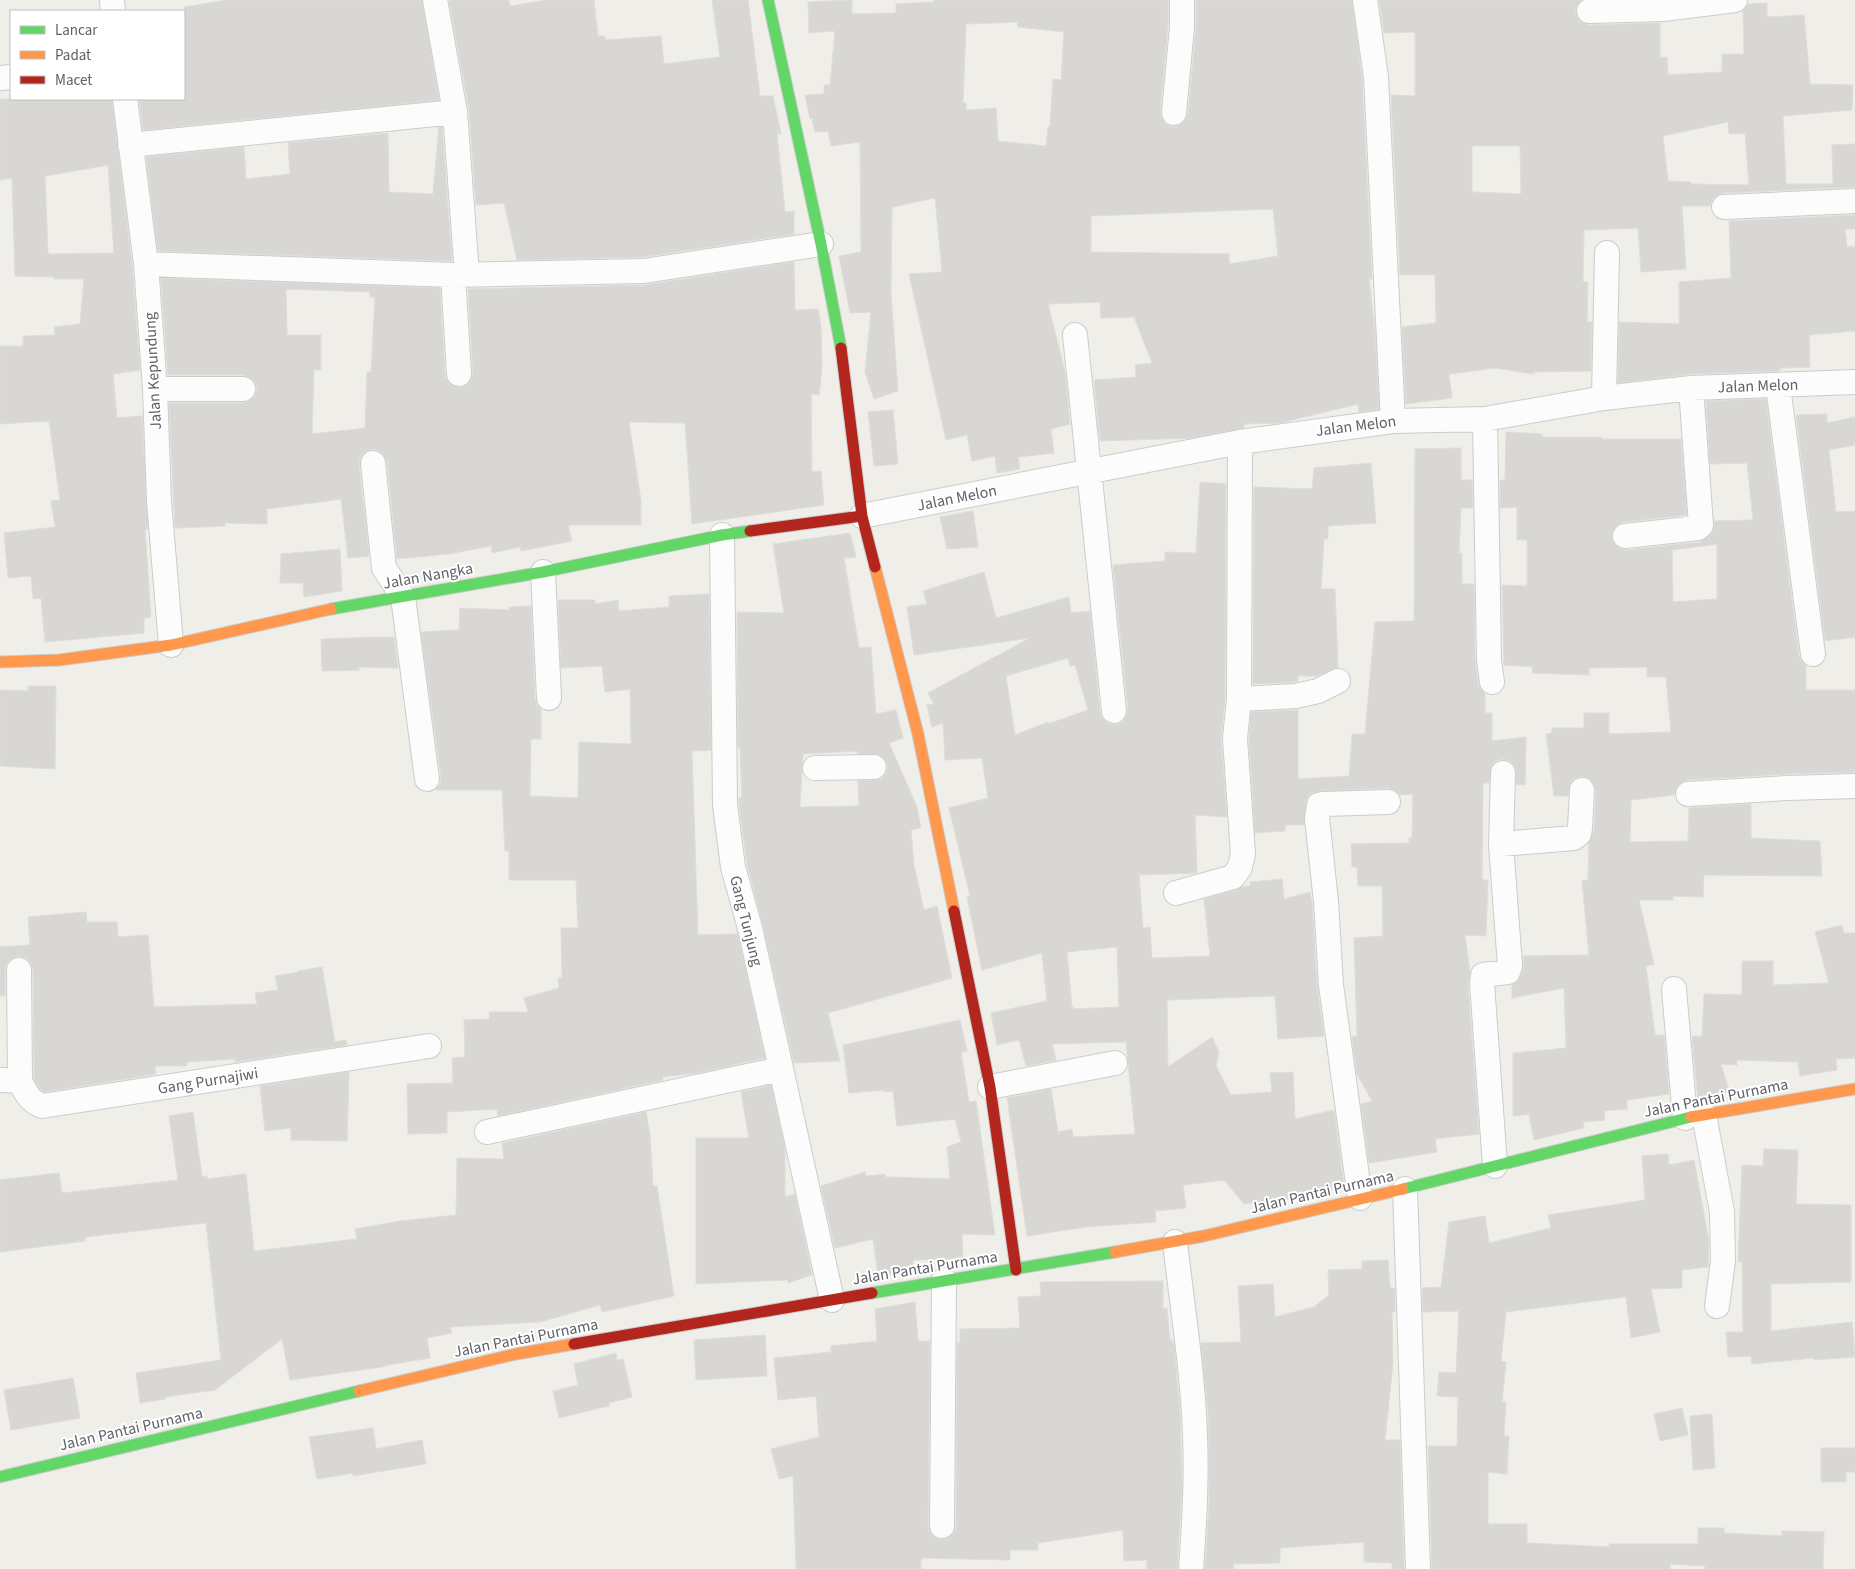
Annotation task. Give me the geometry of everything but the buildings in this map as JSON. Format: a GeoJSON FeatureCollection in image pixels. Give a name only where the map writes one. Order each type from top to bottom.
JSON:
{"type":"FeatureCollection","features":[{"type":"Feature","properties":{"kind":"street"},"geometry":{"type":"LineString","coordinates":[[435,0],[455,112],[460,275],[459,374]]}},
{"type":"Feature","properties":{"kind":"street"},"geometry":{"type":"LineString","coordinates":[[768,0],[821,244],[842,353],[862,516],[918,734],[990,1088],[1016,1270]]}},
{"type":"Feature","properties":{"kind":"street"},"geometry":{"type":"LineString","coordinates":[[1174,113],[1182,26],[1182,0]]}},
{"type":"Feature","properties":{"kind":"street"},"geometry":{"type":"LineString","coordinates":[[1365,0],[1376,78],[1393,421]]}},
{"type":"Feature","properties":{"kind":"street"},"geometry":{"type":"LineString","coordinates":[[1589,11],[1663,9],[1735,0]]}},
{"type":"Feature","properties":{"kind":"street","name":"Jalan Kepundung"},"geometry":{"type":"LineString","coordinates":[[125,100],[146,264],[155,389],[159,501],[171,645]]}},
{"type":"Feature","properties":{"kind":"street"},"geometry":{"type":"LineString","coordinates":[[130,145],[455,112]]}},
{"type":"Feature","properties":{"kind":"street"},"geometry":{"type":"LineString","coordinates":[[1724,207],[1855,201]]}},
{"type":"Feature","properties":{"kind":"street"},"geometry":{"type":"LineString","coordinates":[[146,264],[460,275],[644,271],[821,244]]}},
{"type":"Feature","properties":{"kind":"street"},"geometry":{"type":"LineString","coordinates":[[1604,398],[1607,253]]}},
{"type":"Feature","properties":{"kind":"street"},"geometry":{"type":"LineString","coordinates":[[1074,335],[1114,711]]}},
{"type":"Feature","properties":{"kind":"street","name":"Jalan Melon"},"geometry":{"type":"LineString","coordinates":[[862,516],[1240,442],[1393,421],[1485,419],[1604,398],[1691,388],[1855,382]]}},
{"type":"Feature","properties":{"kind":"street"},"geometry":{"type":"LineString","coordinates":[[1778,386],[1813,654]]}},
{"type":"Feature","properties":{"kind":"street"},"geometry":{"type":"LineString","coordinates":[[1625,536],[1698,528],[1701,525],[1691,388]]}},
{"type":"Feature","properties":{"kind":"street"},"geometry":{"type":"LineString","coordinates":[[155,389],[243,389]]}},
{"type":"Feature","properties":{"kind":"street"},"geometry":{"type":"LineString","coordinates":[[1485,419],[1488,660],[1492,682]]}},
{"type":"Feature","properties":{"kind":"street"},"geometry":{"type":"LineString","coordinates":[[1176,893],[1233,877],[1240,866],[1243,854],[1235,738],[1239,699],[1240,442]]}},
{"type":"Feature","properties":{"kind":"street"},"geometry":{"type":"LineString","coordinates":[[373,463],[384,568],[403,597],[427,779]]}},
{"type":"Feature","properties":{"kind":"street","name":"Jalan Nangka"},"geometry":{"type":"LineString","coordinates":[[0,662],[59,660],[171,645],[308,613],[544,572],[722,535],[862,516]]}},
{"type":"Feature","properties":{"kind":"street","name":"Gang Tunjung"},"geometry":{"type":"LineString","coordinates":[[722,535],[725,805],[732,867],[750,928],[832,1300]]}},
{"type":"Feature","properties":{"kind":"street"},"geometry":{"type":"LineString","coordinates":[[544,572],[549,698]]}},
{"type":"Feature","properties":{"kind":"street"},"geometry":{"type":"LineString","coordinates":[[1239,699],[1296,696],[1318,691],[1338,681]]}},
{"type":"Feature","properties":{"kind":"street"},"geometry":{"type":"LineString","coordinates":[[815,768],[874,767]]}},
{"type":"Feature","properties":{"kind":"street"},"geometry":{"type":"LineString","coordinates":[[1495,1166],[1482,983],[1483,975],[1508,972],[1510,966],[1501,844],[1503,773]]}},
{"type":"Feature","properties":{"kind":"street"},"geometry":{"type":"LineString","coordinates":[[1688,794],[1855,786]]}},
{"type":"Feature","properties":{"kind":"street"},"geometry":{"type":"LineString","coordinates":[[1501,844],[1574,838],[1580,828],[1582,790]]}},
{"type":"Feature","properties":{"kind":"street"},"geometry":{"type":"LineString","coordinates":[[1360,1198],[1331,985],[1326,902],[1317,818],[1319,805],[1323,804],[1388,802]]}},
{"type":"Feature","properties":{"kind":"street"},"geometry":{"type":"LineString","coordinates":[[10,1081],[19,970]]}},
{"type":"Feature","properties":{"kind":"street"},"geometry":{"type":"LineString","coordinates":[[1674,989],[1695,1116],[1722,1212],[1723,1261],[1717,1306]]}},
{"type":"Feature","properties":{"kind":"street","name":"Gang Purnajiwi"},"geometry":{"type":"LineString","coordinates":[[10,1081],[33,1103],[51,1106],[429,1046]]}},
{"type":"Feature","properties":{"kind":"street"},"geometry":{"type":"LineString","coordinates":[[990,1088],[1115,1064]]}},
{"type":"Feature","properties":{"kind":"street"},"geometry":{"type":"LineString","coordinates":[[487,1132],[780,1069]]}},
{"type":"Feature","properties":{"kind":"street","name":"Jalan Pantai Purnama"},"geometry":{"type":"LineString","coordinates":[[0,1476],[516,1354],[1175,1242],[1405,1189],[1695,1116],[1855,1089]]}},
{"type":"Feature","properties":{"kind":"street"},"geometry":{"type":"LineString","coordinates":[[1405,1189],[1418,1569]]}},
{"type":"Feature","properties":{"kind":"street"},"geometry":{"type":"LineString","coordinates":[[1175,1242],[1196,1435],[1191,1569]]}},
{"type":"Feature","properties":{"kind":"street"},"geometry":{"type":"LineString","coordinates":[[942,1526],[944,1280]]}},
{"type":"Feature","properties":{"kind":"traffic: fast"},"geometry":{"type":"LineString","coordinates":[[768,0],[821,244],[841,348]]}},
{"type":"Feature","properties":{"kind":"traffic: fast"},"geometry":{"type":"LineString","coordinates":[[331,609],[543,572],[722,535],[750,531]]}},
{"type":"Feature","properties":{"kind":"traffic: fast"},"geometry":{"type":"LineString","coordinates":[[1403,1189],[1691,1117]]}},
{"type":"Feature","properties":{"kind":"traffic: fast"},"geometry":{"type":"LineString","coordinates":[[872,1293],[1115,1252]]}},
{"type":"Feature","properties":{"kind":"traffic: fast"},"geometry":{"type":"LineString","coordinates":[[0,1477],[359,1391]]}},
{"type":"Feature","properties":{"kind":"traffic: slow"},"geometry":{"type":"LineString","coordinates":[[875,567],[918,734],[954,911]]}},
{"type":"Feature","properties":{"kind":"traffic: slow"},"geometry":{"type":"LineString","coordinates":[[0,662],[59,660],[171,645],[331,609]]}},
{"type":"Feature","properties":{"kind":"traffic: slow"},"geometry":{"type":"LineString","coordinates":[[1691,1117],[1855,1089]]}},
{"type":"Feature","properties":{"kind":"traffic: slow"},"geometry":{"type":"LineString","coordinates":[[1115,1252],[1204,1236],[1403,1189]]}},
{"type":"Feature","properties":{"kind":"traffic: slow"},"geometry":{"type":"LineString","coordinates":[[359,1391],[516,1354],[574,1344]]}},
{"type":"Feature","properties":{"kind":"traffic: jam"},"geometry":{"type":"LineString","coordinates":[[841,348],[862,516],[875,567]]}},
{"type":"Feature","properties":{"kind":"traffic: jam"},"geometry":{"type":"LineString","coordinates":[[750,531],[862,516]]}},
{"type":"Feature","properties":{"kind":"traffic: jam"},"geometry":{"type":"LineString","coordinates":[[954,911],[990,1087],[1016,1270]]}},
{"type":"Feature","properties":{"kind":"traffic: jam"},"geometry":{"type":"LineString","coordinates":[[574,1344],[872,1293]]}}]}
